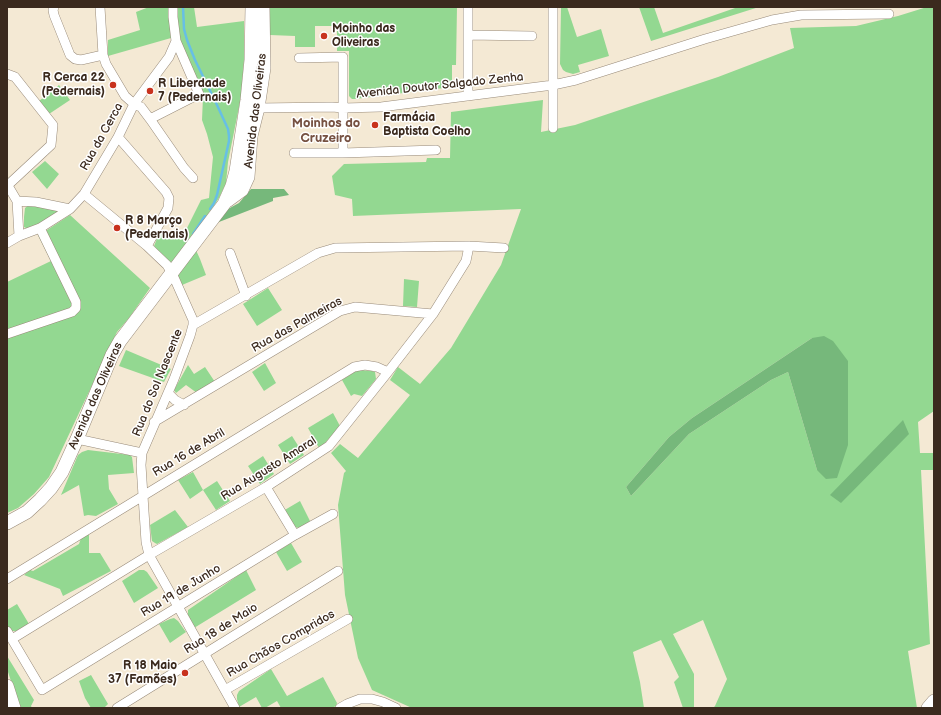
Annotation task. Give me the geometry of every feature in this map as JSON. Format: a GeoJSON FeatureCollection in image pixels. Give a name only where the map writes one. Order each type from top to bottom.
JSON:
{"type":"FeatureCollection","features":[{"type":"Feature","properties":{"kind":"street"},"geometry":{"type":"LineString","coordinates":[[54,7],[54,15],[70,55],[75,59],[81,60],[103,55]]}},
{"type":"Feature","properties":{"kind":"street","name":"Rua da Cerca"},"geometry":{"type":"LineString","coordinates":[[7,243],[19,236],[40,228],[70,208],[84,194],[118,137],[134,104],[125,96],[106,64],[103,55],[100,7]]}},
{"type":"Feature","properties":{"kind":"street"},"geometry":{"type":"LineString","coordinates":[[150,119],[200,94],[176,41],[173,7]]}},
{"type":"Feature","properties":{"kind":"street","name":"Avenida das Oliveiras"},"geometry":{"type":"LineString","coordinates":[[224,204],[235,178],[247,100],[252,60],[252,7]]}},
{"type":"Feature","properties":{"kind":"street","name":"Avenida das Oliveiras"},"geometry":{"type":"LineString","coordinates":[[7,523],[27,512],[51,488],[62,472],[112,355],[120,341],[213,216],[224,204],[242,190],[248,177],[251,136],[258,108],[264,68],[263,7]]}},
{"type":"Feature","properties":{"kind":"street"},"geometry":{"type":"LineString","coordinates":[[468,7],[468,96]]}},
{"type":"Feature","properties":{"kind":"street"},"geometry":{"type":"LineString","coordinates":[[553,7],[553,128]]}},
{"type":"Feature","properties":{"kind":"street","name":"Avenida Doutor Salgado Zenha"},"geometry":{"type":"LineString","coordinates":[[258,108],[381,107],[553,85],[576,80],[705,39],[772,20],[801,15],[889,14]]}},
{"type":"Feature","properties":{"kind":"street"},"geometry":{"type":"LineString","coordinates":[[468,35],[532,36]]}},
{"type":"Feature","properties":{"kind":"street"},"geometry":{"type":"LineString","coordinates":[[176,41],[169,57],[134,104],[140,107],[150,119],[184,168],[193,178]]}},
{"type":"Feature","properties":{"kind":"street"},"geometry":{"type":"LineString","coordinates":[[299,58],[343,57],[343,153]]}},
{"type":"Feature","properties":{"kind":"street"},"geometry":{"type":"LineString","coordinates":[[7,74],[15,77],[53,126],[50,145],[7,185],[17,201],[19,236]]}},
{"type":"Feature","properties":{"kind":"street"},"geometry":{"type":"LineString","coordinates":[[247,100],[252,106],[258,108]]}},
{"type":"Feature","properties":{"kind":"street"},"geometry":{"type":"LineString","coordinates":[[118,137],[166,192],[169,198],[168,208],[147,246]]}},
{"type":"Feature","properties":{"kind":"street"},"geometry":{"type":"LineString","coordinates":[[294,153],[436,150]]}},
{"type":"Feature","properties":{"kind":"street"},"geometry":{"type":"LineString","coordinates":[[84,194],[147,246],[167,265],[172,272],[191,316],[193,326]]}},
{"type":"Feature","properties":{"kind":"street"},"geometry":{"type":"LineString","coordinates":[[17,201],[36,202],[70,208]]}},
{"type":"Feature","properties":{"kind":"street"},"geometry":{"type":"LineString","coordinates":[[7,334],[72,312],[76,308],[76,302],[40,228]]}},
{"type":"Feature","properties":{"kind":"street","name":"Rua do Sol Nascente"},"geometry":{"type":"LineString","coordinates":[[235,708],[150,555],[146,542],[141,465],[142,452],[168,393],[193,326],[318,253],[335,248],[469,246],[504,248]]}},
{"type":"Feature","properties":{"kind":"street","name":"Rua Augusto Amaral"},"geometry":{"type":"LineString","coordinates":[[12,639],[150,555],[266,487],[329,446],[432,314],[466,261],[469,246]]}},
{"type":"Feature","properties":{"kind":"street"},"geometry":{"type":"LineString","coordinates":[[230,253],[246,296]]}},
{"type":"Feature","properties":{"kind":"street","name":"Rua das Palmeiras"},"geometry":{"type":"LineString","coordinates":[[154,422],[340,311],[355,307],[432,314]]}},
{"type":"Feature","properties":{"kind":"street","name":"Rua 16 de Abril"},"geometry":{"type":"LineString","coordinates":[[7,579],[354,367],[365,365],[377,367],[388,372]]}},
{"type":"Feature","properties":{"kind":"street"},"geometry":{"type":"LineString","coordinates":[[168,393],[175,400],[184,405]]}},
{"type":"Feature","properties":{"kind":"street"},"geometry":{"type":"LineString","coordinates":[[77,439],[142,452]]}},
{"type":"Feature","properties":{"kind":"street"},"geometry":{"type":"LineString","coordinates":[[266,487],[295,535]]}},
{"type":"Feature","properties":{"kind":"street","name":"Rua 19 de Junho"},"geometry":{"type":"LineString","coordinates":[[12,639],[42,690],[295,535],[334,514]]}},
{"type":"Feature","properties":{"kind":"street","name":"Rua 18 de Maio"},"geometry":{"type":"LineString","coordinates":[[117,708],[338,570]]}},
{"type":"Feature","properties":{"kind":"street","name":"Rua Chãos Compridos"},"geometry":{"type":"LineString","coordinates":[[226,690],[348,619]]}},
{"type":"Feature","properties":{"kind":"street"},"geometry":{"type":"LineString","coordinates":[[7,631],[12,639]]}},
{"type":"Feature","properties":{"kind":"street"},"geometry":{"type":"LineString","coordinates":[[7,686],[14,708]]}},
{"type":"Feature","properties":{"kind":"street"},"geometry":{"type":"LineString","coordinates":[[344,707],[360,699],[372,699],[396,708]]}},
{"type":"Feature","properties":{"kind":"street"},"geometry":{"type":"LineString","coordinates":[[928,708],[934,701]]}},
{"type":"Feature","properties":{"kind":"green space"},"geometry":{"type":"Polygon","coordinates":[[[149,7],[169,7],[171,38],[108,56],[108,40],[140,30],[136,12],[149,7]]]}},
{"type":"Feature","properties":{"kind":"green space"},"geometry":{"type":"Polygon","coordinates":[[[178,7],[194,7],[197,27],[244,21],[244,60],[241,97],[228,162],[226,183],[219,198],[176,261],[170,262],[154,246],[160,231],[181,240],[201,200],[209,198],[213,157],[202,120],[203,97],[185,56],[176,29],[178,7]]]}},
{"type":"Feature","properties":{"kind":"green space"},"geometry":{"type":"Polygon","coordinates":[[[270,7],[457,7],[456,65],[452,65],[452,87],[352,99],[349,96],[349,51],[337,51],[337,26],[315,26],[315,47],[295,47],[295,36],[270,35],[270,7]]]}},
{"type":"Feature","properties":{"kind":"green space"},"geometry":{"type":"Polygon","coordinates":[[[561,7],[567,7],[577,37],[601,29],[609,56],[578,65],[580,72],[573,74],[563,70],[560,64],[561,7]]]}},
{"type":"Feature","properties":{"kind":"green space"},"geometry":{"type":"Polygon","coordinates":[[[639,7],[654,7],[663,33],[738,7],[759,7],[651,41],[639,7]]]}},
{"type":"Feature","properties":{"kind":"green space"},"geometry":{"type":"Polygon","coordinates":[[[927,7],[934,7],[934,411],[918,422],[920,453],[934,453],[934,470],[921,470],[930,644],[908,651],[917,708],[713,708],[727,679],[703,620],[673,634],[694,674],[694,708],[683,708],[674,682],[679,677],[661,640],[633,652],[644,708],[412,708],[372,690],[358,658],[345,595],[338,505],[344,473],[346,471],[331,453],[340,444],[358,458],[410,395],[390,380],[398,367],[420,384],[451,348],[501,265],[521,209],[353,216],[352,199],[335,195],[332,176],[344,164],[426,162],[427,158],[450,158],[451,112],[543,100],[541,132],[575,125],[718,77],[794,48],[790,28],[856,26],[927,7]],[[812,338],[692,418],[669,437],[626,487],[631,496],[689,434],[771,380],[788,372],[817,470],[812,338]]]}},
{"type":"Feature","properties":{"kind":"green space"},"geometry":{"type":"Polygon","coordinates":[[[59,85],[70,100],[49,114],[39,101],[59,85]]]}},
{"type":"Feature","properties":{"kind":"green space"},"geometry":{"type":"Polygon","coordinates":[[[45,161],[59,174],[47,189],[32,172],[45,161]]]}},
{"type":"Feature","properties":{"kind":"green space"},"geometry":{"type":"Polygon","coordinates":[[[251,189],[284,189],[289,195],[273,198],[273,201],[219,222],[215,216],[239,203],[251,189]]]}},
{"type":"Feature","properties":{"kind":"green space"},"geometry":{"type":"Polygon","coordinates":[[[29,205],[57,209],[57,212],[53,216],[28,229],[24,227],[24,217],[25,208],[29,205]]]}},
{"type":"Feature","properties":{"kind":"green space"},"geometry":{"type":"Polygon","coordinates":[[[70,215],[150,288],[129,318],[117,332],[49,477],[34,494],[18,508],[7,513],[7,282],[51,261],[38,235],[70,215]]]}},
{"type":"Feature","properties":{"kind":"green space"},"geometry":{"type":"Polygon","coordinates":[[[195,248],[206,275],[182,285],[178,275],[195,248]]]}},
{"type":"Feature","properties":{"kind":"green space"},"geometry":{"type":"Polygon","coordinates":[[[404,279],[419,281],[417,307],[403,306],[404,279]]]}},
{"type":"Feature","properties":{"kind":"green space"},"geometry":{"type":"Polygon","coordinates":[[[268,288],[282,310],[257,326],[243,304],[268,288]]]}},
{"type":"Feature","properties":{"kind":"green space"},"geometry":{"type":"Polygon","coordinates":[[[824,336],[833,341],[848,361],[848,445],[837,478],[826,479],[817,470],[788,372],[771,380],[689,434],[631,496],[626,487],[669,437],[692,418],[812,338],[824,336]]]}},
{"type":"Feature","properties":{"kind":"green space"},"geometry":{"type":"Polygon","coordinates":[[[126,350],[171,369],[164,382],[119,366],[126,350]]]}},
{"type":"Feature","properties":{"kind":"green space"},"geometry":{"type":"Polygon","coordinates":[[[265,363],[276,383],[264,391],[252,372],[265,363]]]}},
{"type":"Feature","properties":{"kind":"green space"},"geometry":{"type":"Polygon","coordinates":[[[188,365],[194,374],[205,367],[215,382],[197,393],[186,385],[176,393],[174,390],[188,365]]]}},
{"type":"Feature","properties":{"kind":"green space"},"geometry":{"type":"Polygon","coordinates":[[[359,370],[375,372],[376,379],[362,396],[354,394],[351,396],[342,380],[359,370]]]}},
{"type":"Feature","properties":{"kind":"green space"},"geometry":{"type":"Polygon","coordinates":[[[333,413],[340,426],[319,448],[308,428],[333,413]]]}},
{"type":"Feature","properties":{"kind":"green space"},"geometry":{"type":"Polygon","coordinates":[[[903,420],[909,434],[841,503],[830,495],[903,420]]]}},
{"type":"Feature","properties":{"kind":"green space"},"geometry":{"type":"Polygon","coordinates":[[[292,436],[304,455],[290,464],[278,445],[292,436]]]}},
{"type":"Feature","properties":{"kind":"green space"},"geometry":{"type":"Polygon","coordinates":[[[88,450],[130,455],[132,457],[134,473],[108,475],[109,489],[118,504],[96,516],[84,516],[79,485],[61,495],[78,455],[88,450]]]}},
{"type":"Feature","properties":{"kind":"green space"},"geometry":{"type":"Polygon","coordinates":[[[263,456],[274,474],[260,484],[248,466],[263,456]]]}},
{"type":"Feature","properties":{"kind":"green space"},"geometry":{"type":"Polygon","coordinates":[[[193,472],[203,490],[190,499],[178,480],[193,472]]]}},
{"type":"Feature","properties":{"kind":"green space"},"geometry":{"type":"Polygon","coordinates":[[[217,481],[230,501],[216,510],[203,490],[217,481]]]}},
{"type":"Feature","properties":{"kind":"green space"},"geometry":{"type":"Polygon","coordinates":[[[300,501],[310,521],[300,528],[293,527],[283,511],[300,501]]]}},
{"type":"Feature","properties":{"kind":"green space"},"geometry":{"type":"Polygon","coordinates":[[[175,510],[188,527],[157,544],[152,541],[150,525],[175,510]]]}},
{"type":"Feature","properties":{"kind":"green space"},"geometry":{"type":"Polygon","coordinates":[[[89,534],[89,553],[100,553],[111,571],[63,596],[60,589],[24,575],[30,570],[33,571],[79,544],[81,538],[89,534]]]}},
{"type":"Feature","properties":{"kind":"green space"},"geometry":{"type":"Polygon","coordinates":[[[291,543],[302,562],[287,571],[276,552],[291,543]]]}},
{"type":"Feature","properties":{"kind":"green space"},"geometry":{"type":"Polygon","coordinates":[[[139,570],[144,570],[147,572],[158,588],[134,603],[122,581],[139,570]]]}},
{"type":"Feature","properties":{"kind":"green space"},"geometry":{"type":"Polygon","coordinates":[[[246,570],[256,590],[194,628],[188,616],[188,610],[246,570]]]}},
{"type":"Feature","properties":{"kind":"green space"},"geometry":{"type":"Polygon","coordinates":[[[17,604],[29,624],[16,631],[10,631],[7,626],[7,610],[17,604]]]}},
{"type":"Feature","properties":{"kind":"green space"},"geometry":{"type":"Polygon","coordinates":[[[174,618],[186,632],[170,643],[159,624],[174,618]]]}},
{"type":"Feature","properties":{"kind":"green space"},"geometry":{"type":"Polygon","coordinates":[[[7,656],[34,700],[31,706],[32,708],[20,708],[7,669],[7,656]]]}},
{"type":"Feature","properties":{"kind":"green space"},"geometry":{"type":"Polygon","coordinates":[[[271,669],[287,696],[323,677],[337,703],[336,706],[332,708],[281,708],[277,701],[265,708],[262,708],[256,697],[239,707],[237,695],[239,691],[271,669]]]}},
{"type":"Feature","properties":{"kind":"green space"},"geometry":{"type":"Polygon","coordinates":[[[91,675],[108,704],[104,708],[91,708],[85,698],[79,681],[91,675]]]}},
{"type":"Feature","properties":{"kind":"waterway"},"geometry":{"type":"LineString","coordinates":[[183,7],[184,29],[187,40],[228,129],[229,136],[217,195],[210,209]]}},
{"type":"Feature","properties":{"kind":"waterway"},"geometry":{"type":"LineString","coordinates":[[193,234],[205,216]]}},
{"type":"Feature","properties":{"kind":"place","name":"Moinho das Oliveiras"},"geometry":{"type":"Point","coordinates":[324,36]}},
{"type":"Feature","properties":{"kind":"place","name":"R Cerca 22 (Pedernais)"},"geometry":{"type":"Point","coordinates":[113,85]}},
{"type":"Feature","properties":{"kind":"place","name":"R Liberdade 7 (Pedernais)"},"geometry":{"type":"Point","coordinates":[150,91]}},
{"type":"Feature","properties":{"kind":"place","name":"Farmácia Baptista Coelho"},"geometry":{"type":"Point","coordinates":[375,125]}},
{"type":"Feature","properties":{"kind":"place","name":"R 8 Março (Pedernais)"},"geometry":{"type":"Point","coordinates":[117,228]}},
{"type":"Feature","properties":{"kind":"place","name":"R 18 Maio 37 (Famões)"},"geometry":{"type":"Point","coordinates":[185,673]}},
{"type":"Feature","properties":{"kind":"district","name":"Moinhos do Cruzeiro"},"geometry":{"type":"Point","coordinates":[326,132]}}]}
